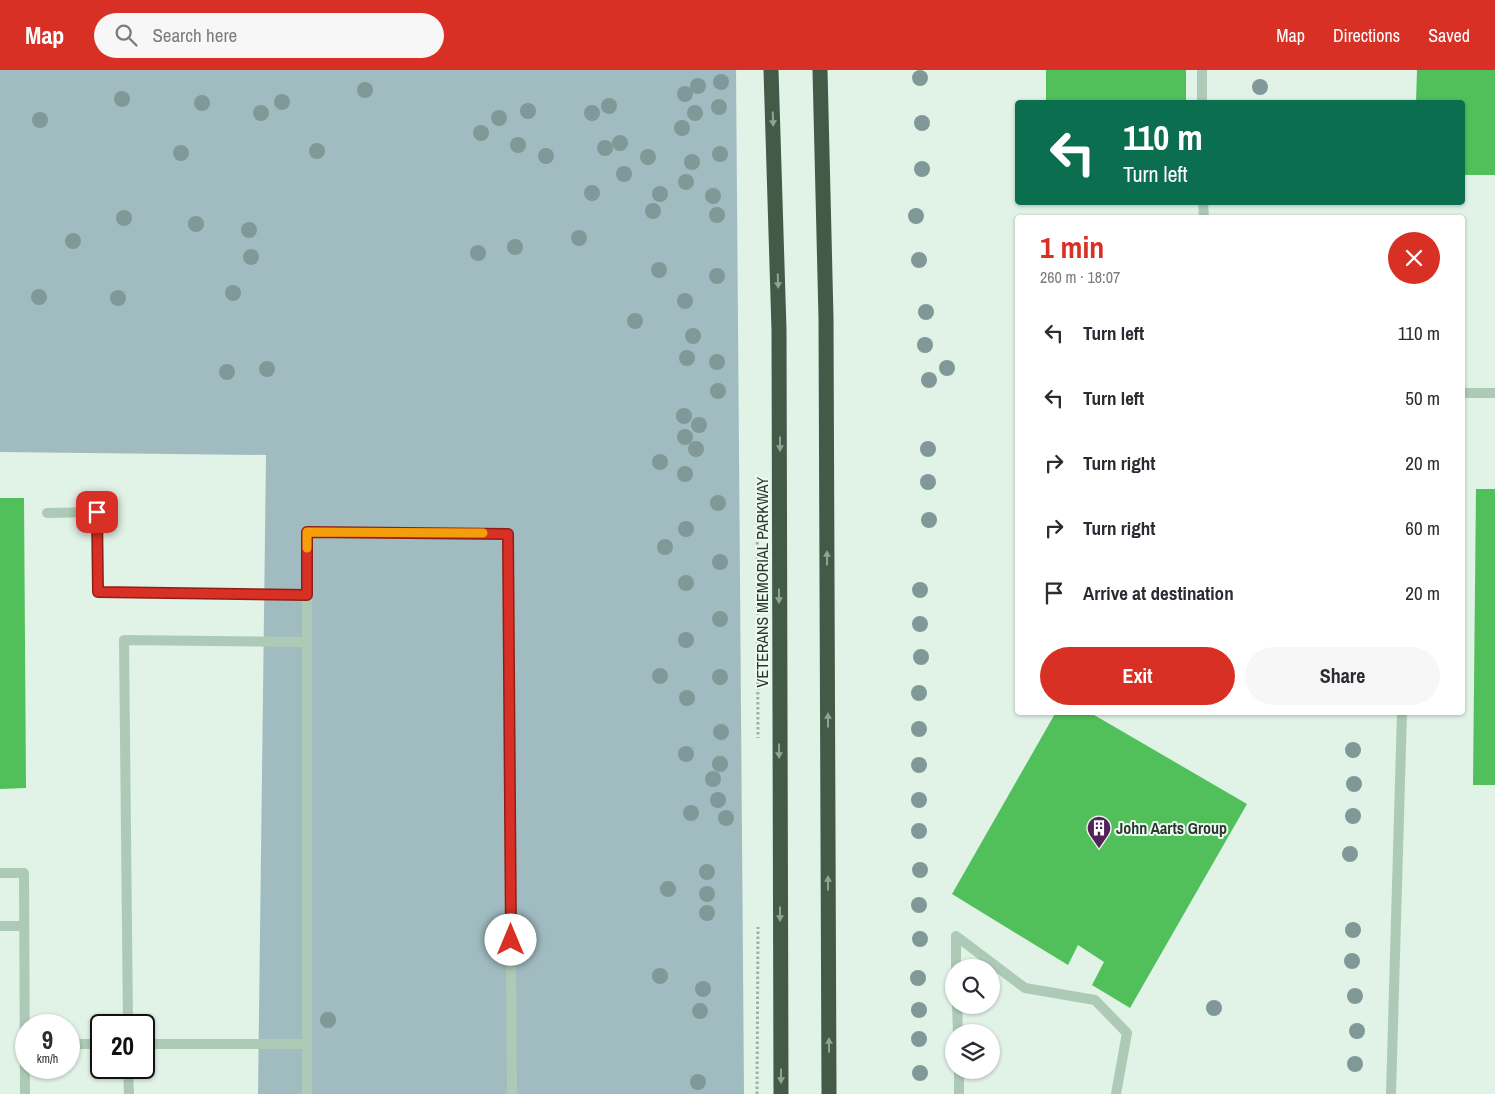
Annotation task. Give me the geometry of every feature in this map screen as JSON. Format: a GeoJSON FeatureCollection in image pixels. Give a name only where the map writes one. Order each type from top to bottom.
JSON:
{"type":"FeatureCollection","features":[{"type":"Feature","properties":{"kind":"highway","name":"VETERANS MEMORIAL PARKWAY"},"geometry":{"type":"LineString","coordinates":[[771,70],[779,330],[781,1094]]}},
{"type":"Feature","properties":{"kind":"highway"},"geometry":{"type":"LineString","coordinates":[[820,70],[826,328],[829,1094]]}},
{"type":"Feature","properties":{"kind":"lane"},"geometry":{"type":"LineString","coordinates":[[1202,70],[1202,100]]}},
{"type":"Feature","properties":{"kind":"lane"},"geometry":{"type":"LineString","coordinates":[[1465,393],[1495,393]]}},
{"type":"Feature","properties":{"kind":"lane"},"geometry":{"type":"LineString","coordinates":[[47,513],[97,512],[98,592],[307,595]]}},
{"type":"Feature","properties":{"kind":"lane"},"geometry":{"type":"LineString","coordinates":[[306,1094],[307,532],[508,534],[512,1094]]}},
{"type":"Feature","properties":{"kind":"lane"},"geometry":{"type":"LineString","coordinates":[[128,1014],[124,640],[307,642]]}},
{"type":"Feature","properties":{"kind":"lane"},"geometry":{"type":"LineString","coordinates":[[1391,1094],[1402,715]]}},
{"type":"Feature","properties":{"kind":"lane"},"geometry":{"type":"LineString","coordinates":[[0,873],[24,873],[25,1014]]}},
{"type":"Feature","properties":{"kind":"lane"},"geometry":{"type":"LineString","coordinates":[[0,926],[24,926]]}},
{"type":"Feature","properties":{"kind":"lane"},"geometry":{"type":"LineString","coordinates":[[956,959],[956,936],[987,959]]}},
{"type":"Feature","properties":{"kind":"lane"},"geometry":{"type":"LineString","coordinates":[[1000,969],[1025,988],[1095,1000],[1127,1033],[1116,1094]]}},
{"type":"Feature","properties":{"kind":"lane"},"geometry":{"type":"LineString","coordinates":[[155,1044],[307,1044]]}},
{"type":"Feature","properties":{"kind":"lane"},"geometry":{"type":"LineString","coordinates":[[25,1079],[25,1094]]}},
{"type":"Feature","properties":{"kind":"lane"},"geometry":{"type":"LineString","coordinates":[[128,1079],[128,1094]]}},
{"type":"Feature","properties":{"kind":"lane"},"geometry":{"type":"LineString","coordinates":[[959,1079],[960,1094]]}},
{"type":"Feature","properties":{"kind":"path"},"geometry":{"type":"LineString","coordinates":[[757,495],[758,738]]}},
{"type":"Feature","properties":{"kind":"path"},"geometry":{"type":"LineString","coordinates":[[757,1094],[758,923]]}},
{"type":"Feature","properties":{"kind":"shaded area"},"geometry":{"type":"Polygon","coordinates":[[[0,70],[736,70],[744,1094],[258,1094],[266,455],[0,452],[0,70]]]}},
{"type":"Feature","properties":{"kind":"building"},"geometry":{"type":"Polygon","coordinates":[[[1046,70],[1186,70],[1186,100],[1046,100],[1046,70]]]}},
{"type":"Feature","properties":{"kind":"building"},"geometry":{"type":"Polygon","coordinates":[[[1417,70],[1495,70],[1495,175],[1465,175],[1465,100],[1416,100],[1417,70]]]}},
{"type":"Feature","properties":{"kind":"building"},"geometry":{"type":"Polygon","coordinates":[[[1476,489],[1495,489],[1495,785],[1473,785],[1476,489]]]}},
{"type":"Feature","properties":{"kind":"building"},"geometry":{"type":"Polygon","coordinates":[[[0,498],[24,498],[26,788],[0,789],[0,498]]]}},
{"type":"Feature","properties":{"kind":"building","name":"John Aarts Group"},"geometry":{"type":"Polygon","coordinates":[[[1054,715],[1094,715],[1247,804],[1130,1008],[1092,985],[1104,962],[1078,945],[1068,965],[952,894],[1054,715]]]}},
{"type":"Feature","properties":{"kind":"slow traffic"},"geometry":{"type":"LineString","coordinates":[[307,548],[307,532],[483,533]]}},
{"type":"Feature","properties":{"kind":"place","name":"John Aarts Group"},"geometry":{"type":"Point","coordinates":[1099,849]}},
{"type":"Feature","properties":{"kind":"route"},"geometry":{"type":"LineString","coordinates":[[97,512],[98,592],[307,595],[307,532],[508,534],[511,940]]}}]}
